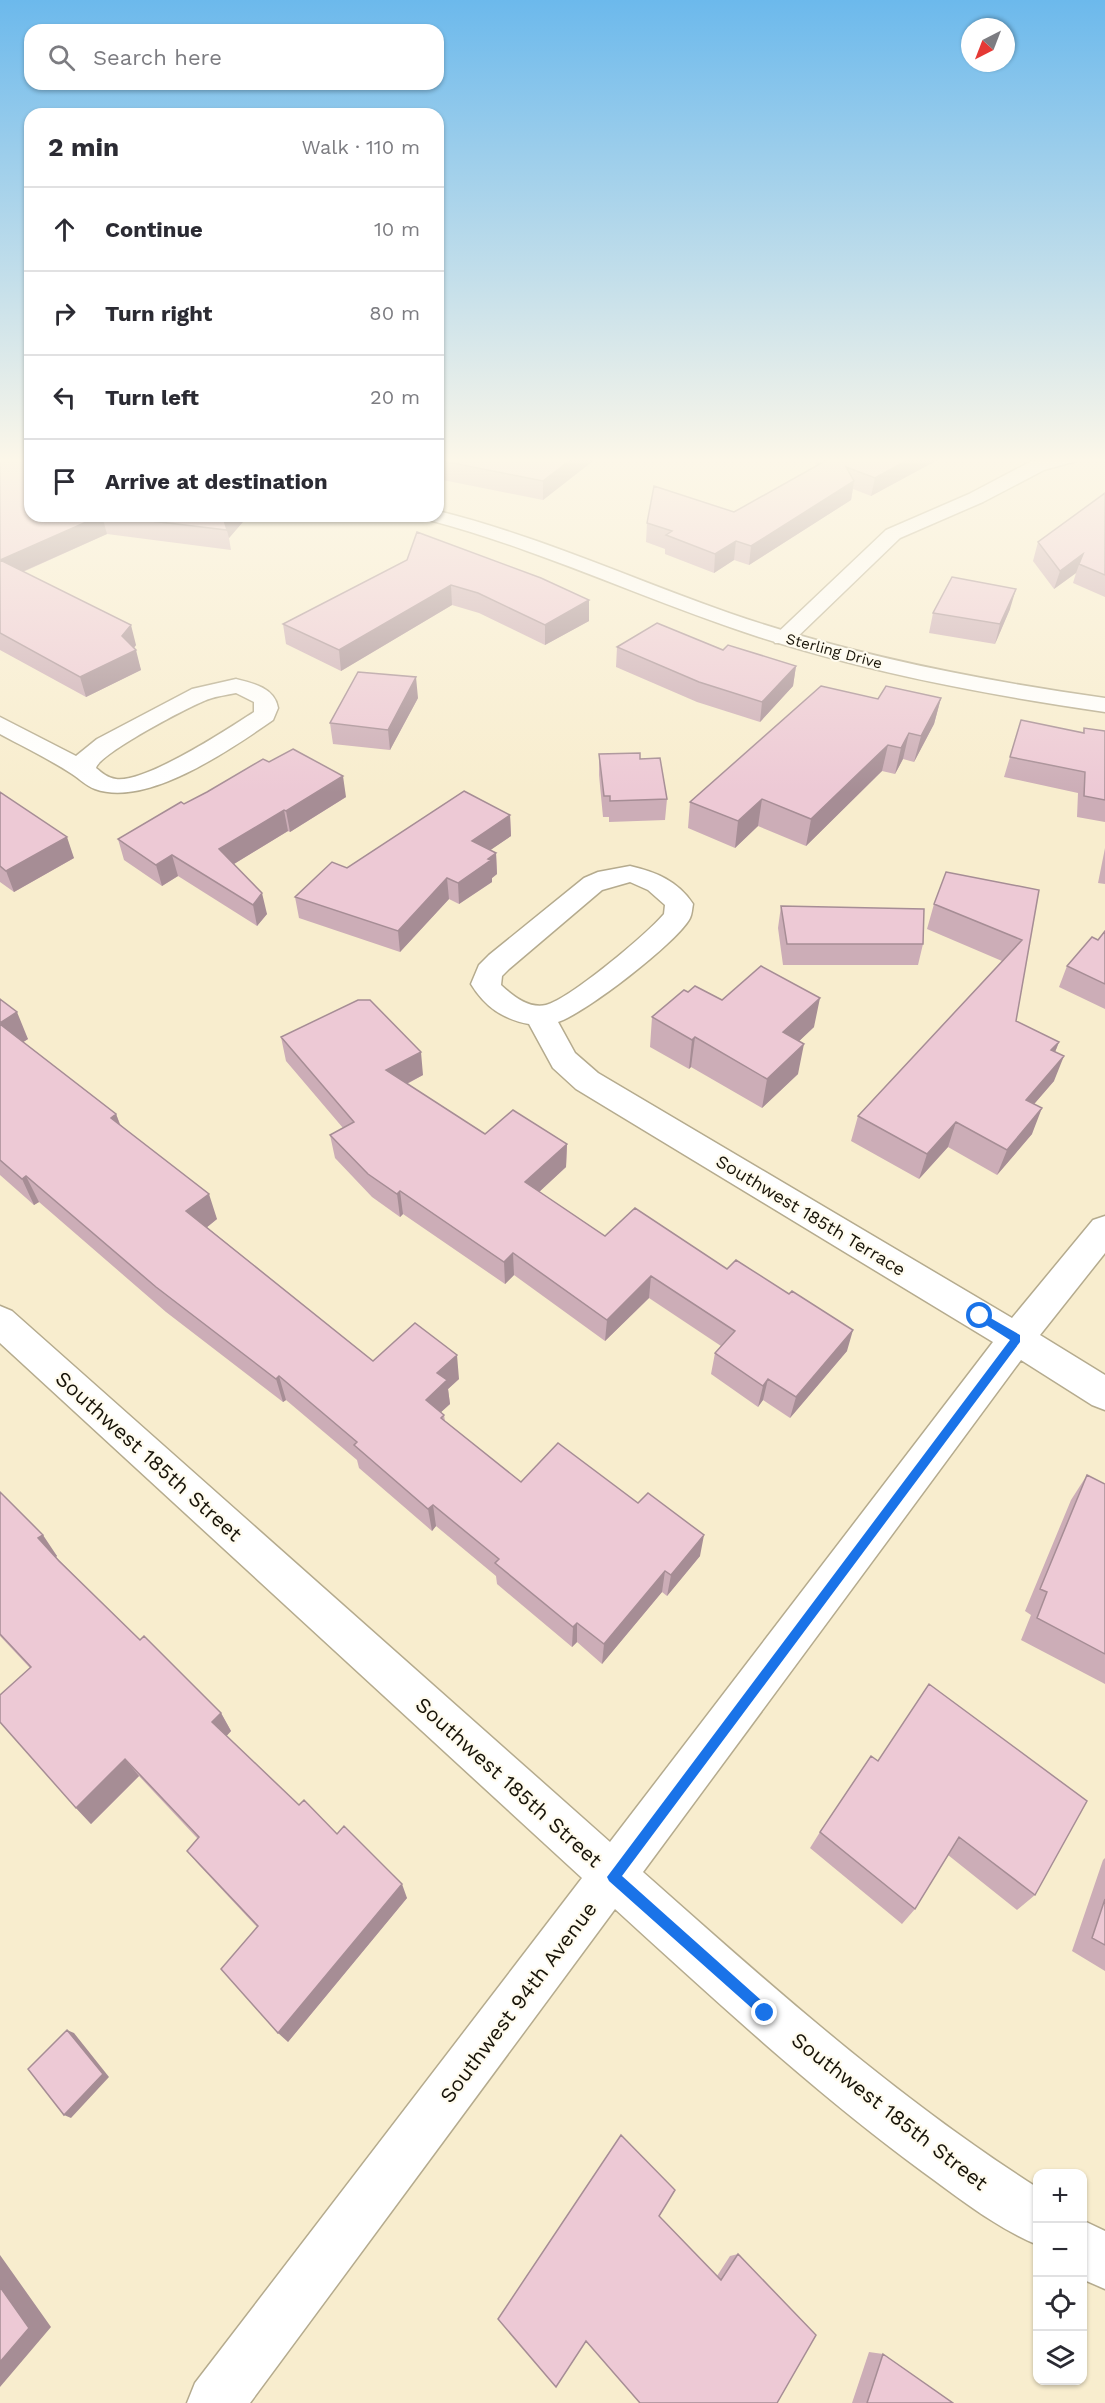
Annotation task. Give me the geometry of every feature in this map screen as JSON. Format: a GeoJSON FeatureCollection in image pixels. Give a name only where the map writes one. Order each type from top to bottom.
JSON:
{"type":"FeatureCollection","features":[{"type":"Feature","properties":{"kind":"street","name":"Sterling Drive"},"geometry":{"type":"LineString","coordinates":[[597,569],[690,606],[783,638],[843,655],[954,681],[1105,705]]}},
{"type":"Feature","properties":{"kind":"street"},"geometry":{"type":"LineString","coordinates":[[783,638],[856,569]]}},
{"type":"Feature","properties":{"kind":"street"},"geometry":{"type":"LineString","coordinates":[[0,724],[83,770],[92,779],[106,785],[129,786],[144,782],[254,722],[265,715],[268,708],[266,701],[248,688],[211,690],[105,744],[85,761],[83,770]]}},
{"type":"Feature","properties":{"kind":"street"},"geometry":{"type":"LineString","coordinates":[[630,874],[650,879],[669,892],[679,904],[677,916],[667,928],[575,1002],[555,1013],[539,1015],[520,1012],[492,995],[485,984],[489,972],[499,962],[593,884],[607,878],[630,874]]}},
{"type":"Feature","properties":{"kind":"street","name":"Southwest 185th Terrace"},"geometry":{"type":"LineString","coordinates":[[539,1015],[564,1060],[587,1081],[1017,1338],[1105,1394]]}},
{"type":"Feature","properties":{"kind":"street","name":"Southwest 94th Avenue"},"geometry":{"type":"LineString","coordinates":[[215,2403],[1017,1338],[1105,1229]]}},
{"type":"Feature","properties":{"kind":"street","name":"Southwest 185th Street"},"geometry":{"type":"LineString","coordinates":[[0,1321],[694,1951],[833,2071],[916,2136],[1033,2216]]}},
{"type":"Feature","properties":{"kind":"street"},"geometry":{"type":"LineString","coordinates":[[1087,2250],[1105,2262]]}},
{"type":"Feature","properties":{"kind":"building"},"geometry":{"type":"Polygon","coordinates":[[[0,569],[18,569],[131,625],[122,636],[136,650],[80,677],[0,633],[0,569]]]}},
{"type":"Feature","properties":{"kind":"building"},"geometry":{"type":"Polygon","coordinates":[[[389,569],[517,569],[589,600],[545,625],[478,593],[451,585],[339,650],[283,624],[389,569]]]}},
{"type":"Feature","properties":{"kind":"building"},"geometry":{"type":"Polygon","coordinates":[[[1091,569],[1105,569],[1105,575],[1091,569]]]}},
{"type":"Feature","properties":{"kind":"building"},"geometry":{"type":"Polygon","coordinates":[[[952,577],[1016,589],[1000,624],[933,613],[952,577]]]}},
{"type":"Feature","properties":{"kind":"building"},"geometry":{"type":"Polygon","coordinates":[[[657,623],[723,650],[728,645],[796,666],[762,702],[699,682],[617,647],[657,623]]]}},
{"type":"Feature","properties":{"kind":"building"},"geometry":{"type":"Polygon","coordinates":[[[358,672],[416,677],[388,730],[330,723],[358,672]]]}},
{"type":"Feature","properties":{"kind":"building"},"geometry":{"type":"Polygon","coordinates":[[[821,686],[878,699],[886,686],[941,698],[921,736],[909,733],[901,748],[888,745],[811,819],[762,799],[738,821],[690,802],[821,686]]]}},
{"type":"Feature","properties":{"kind":"building"},"geometry":{"type":"Polygon","coordinates":[[[1021,720],[1084,733],[1084,728],[1105,731],[1105,800],[1084,796],[1085,772],[1010,757],[1021,720]]]}},
{"type":"Feature","properties":{"kind":"building"},"geometry":{"type":"Polygon","coordinates":[[[293,749],[343,776],[219,849],[262,893],[253,905],[172,855],[156,865],[118,839],[181,802],[184,804],[207,792],[263,759],[269,762],[293,749]]]}},
{"type":"Feature","properties":{"kind":"building"},"geometry":{"type":"Polygon","coordinates":[[[640,753],[640,759],[660,758],[667,799],[610,801],[610,796],[604,796],[599,754],[640,753]]]}},
{"type":"Feature","properties":{"kind":"building"},"geometry":{"type":"Polygon","coordinates":[[[464,791],[510,815],[472,841],[496,853],[488,859],[491,860],[458,883],[447,878],[398,931],[295,897],[332,862],[347,868],[464,791]]]}},
{"type":"Feature","properties":{"kind":"building"},"geometry":{"type":"Polygon","coordinates":[[[0,792],[67,837],[6,871],[0,866],[0,792]]]}},
{"type":"Feature","properties":{"kind":"building"},"geometry":{"type":"Polygon","coordinates":[[[946,872],[1039,890],[1016,1021],[1059,1042],[1051,1050],[1064,1056],[1026,1100],[1042,1108],[1007,1150],[956,1122],[927,1154],[858,1116],[1022,940],[934,904],[946,872]]]}},
{"type":"Feature","properties":{"kind":"building"},"geometry":{"type":"Polygon","coordinates":[[[781,906],[924,909],[923,944],[787,944],[781,906]]]}},
{"type":"Feature","properties":{"kind":"building"},"geometry":{"type":"Polygon","coordinates":[[[1105,931],[1105,984],[1067,966],[1092,937],[1098,940],[1105,931]]]}},
{"type":"Feature","properties":{"kind":"building"},"geometry":{"type":"Polygon","coordinates":[[[761,966],[820,998],[783,1032],[804,1044],[767,1079],[695,1037],[692,1040],[652,1017],[684,990],[688,992],[695,986],[722,1000],[761,966]]]}},
{"type":"Feature","properties":{"kind":"building"},"geometry":{"type":"Polygon","coordinates":[[[0,999],[17,1012],[0,1023],[0,999]]]}},
{"type":"Feature","properties":{"kind":"building"},"geometry":{"type":"Polygon","coordinates":[[[358,1000],[370,1000],[421,1052],[386,1070],[485,1134],[513,1110],[567,1144],[525,1182],[605,1236],[635,1208],[727,1269],[736,1260],[789,1294],[792,1291],[853,1330],[796,1397],[768,1379],[763,1386],[715,1353],[735,1331],[651,1276],[607,1320],[513,1253],[504,1262],[400,1191],[397,1194],[368,1174],[330,1135],[354,1122],[281,1037],[358,1000]]]}},
{"type":"Feature","properties":{"kind":"building"},"geometry":{"type":"Polygon","coordinates":[[[0,1024],[116,1114],[111,1118],[209,1194],[186,1211],[373,1361],[415,1323],[457,1355],[437,1373],[447,1380],[426,1400],[444,1415],[441,1418],[521,1482],[558,1443],[638,1503],[648,1493],[704,1535],[671,1575],[665,1571],[604,1644],[577,1623],[573,1627],[495,1563],[499,1559],[433,1505],[428,1509],[354,1445],[357,1442],[279,1376],[276,1379],[156,1287],[26,1176],[22,1179],[0,1160],[0,1024]]]}},
{"type":"Feature","properties":{"kind":"building"},"geometry":{"type":"Polygon","coordinates":[[[1087,1475],[1105,1484],[1105,1654],[1037,1618],[1047,1592],[1040,1589],[1087,1475]]]}},
{"type":"Feature","properties":{"kind":"building"},"geometry":{"type":"Polygon","coordinates":[[[0,1492],[43,1535],[38,1538],[59,1561],[140,1640],[144,1636],[221,1713],[212,1722],[299,1805],[304,1800],[337,1834],[344,1826],[402,1884],[278,2033],[221,1969],[258,1926],[187,1851],[199,1837],[125,1759],[76,1808],[0,1722],[0,1695],[31,1667],[0,1634],[0,1492]]]}},
{"type":"Feature","properties":{"kind":"building"},"geometry":{"type":"Polygon","coordinates":[[[929,1684],[1087,1801],[1035,1895],[959,1837],[915,1909],[820,1832],[871,1756],[878,1761],[929,1684]]]}},
{"type":"Feature","properties":{"kind":"building"},"geometry":{"type":"Polygon","coordinates":[[[1105,1899],[1105,1945],[1092,1938],[1105,1899]]]}},
{"type":"Feature","properties":{"kind":"building"},"geometry":{"type":"Polygon","coordinates":[[[67,2030],[103,2074],[64,2115],[28,2069],[67,2030]]]}},
{"type":"Feature","properties":{"kind":"building"},"geometry":{"type":"Polygon","coordinates":[[[621,2135],[675,2190],[659,2216],[721,2280],[738,2254],[816,2335],[777,2403],[640,2403],[586,2341],[556,2387],[498,2319],[621,2135]]]}},
{"type":"Feature","properties":{"kind":"building"},"geometry":{"type":"Polygon","coordinates":[[[0,2287],[29,2328],[0,2362],[0,2287]]]}},
{"type":"Feature","properties":{"kind":"building"},"geometry":{"type":"Polygon","coordinates":[[[883,2354],[953,2403],[867,2403],[883,2354]]]}},
{"type":"Feature","properties":{"kind":"route"},"geometry":{"type":"LineString","coordinates":[[765,2013],[613,1877],[1017,1338],[980,1316]]}}]}
